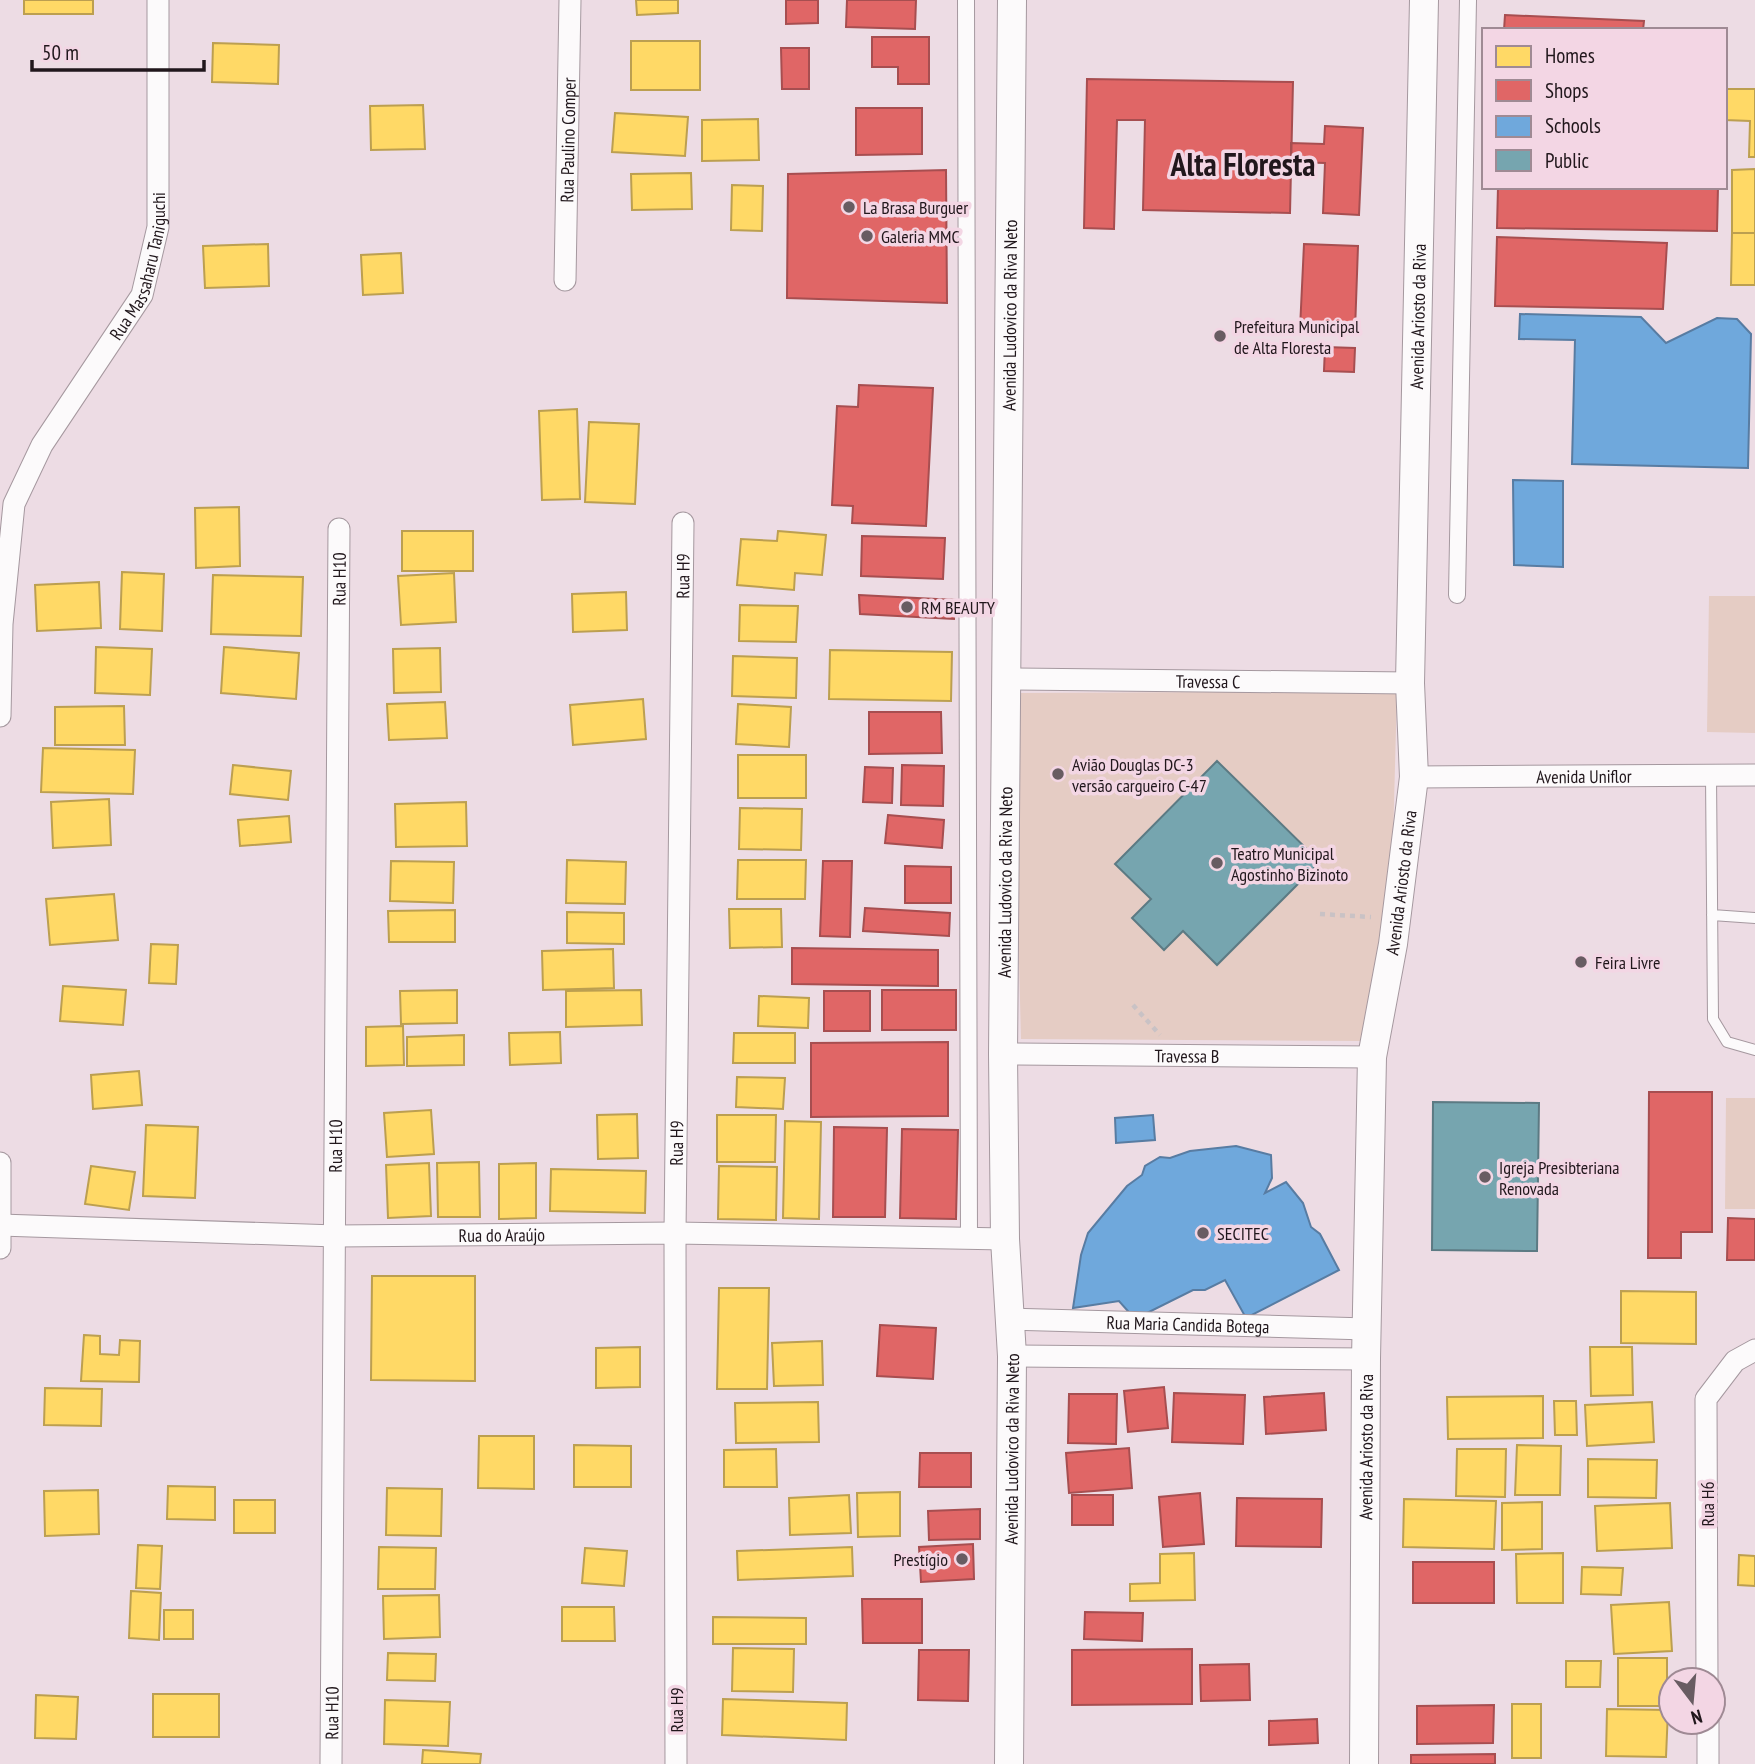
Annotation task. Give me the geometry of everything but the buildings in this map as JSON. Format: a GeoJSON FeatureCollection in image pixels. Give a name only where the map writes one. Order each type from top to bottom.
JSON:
{"type":"FeatureCollection","features":[{"type":"Feature","properties":{"kind":"street","name":"Rua Massaharu Taniguchi"},"geometry":{"type":"LineString","coordinates":[[0,716],[2,624],[14,504],[42,445],[142,295],[158,227],[158,0]]}},
{"type":"Feature","properties":{"kind":"street","name":"Rua Paulino Comper"},"geometry":{"type":"LineString","coordinates":[[565,280],[570,0]]}},
{"type":"Feature","properties":{"kind":"street"},"geometry":{"type":"LineString","coordinates":[[966,0],[970,1239]]}},
{"type":"Feature","properties":{"kind":"street","name":"Avenida Ludovico da Riva Neto"},"geometry":{"type":"LineString","coordinates":[[1009,1764],[1012,1356],[1004,1239],[1003,1054],[1012,0]]}},
{"type":"Feature","properties":{"kind":"street","name":"Avenida Ariosto da Riva"},"geometry":{"type":"LineString","coordinates":[[1364,1764],[1366,1360],[1372,1057],[1396,920],[1414,777],[1409,683],[1424,0]]}},
{"type":"Feature","properties":{"kind":"street"},"geometry":{"type":"LineString","coordinates":[[1457,595],[1468,0]]}},
{"type":"Feature","properties":{"kind":"street","name":"Rua H9"},"geometry":{"type":"LineString","coordinates":[[676,1764],[675,1233],[682,523]]}},
{"type":"Feature","properties":{"kind":"street","name":"Rua H10"},"geometry":{"type":"LineString","coordinates":[[331,1764],[339,529]]}},
{"type":"Feature","properties":{"kind":"street","name":"Travessa C"},"geometry":{"type":"LineString","coordinates":[[1005,679],[1409,683]]}},
{"type":"Feature","properties":{"kind":"street","name":"Avenida Uniflor"},"geometry":{"type":"LineString","coordinates":[[1414,777],[1755,775]]}},
{"type":"Feature","properties":{"kind":"street","name":"Travessa B"},"geometry":{"type":"LineString","coordinates":[[1003,1054],[1372,1057]]}},
{"type":"Feature","properties":{"kind":"street"},"geometry":{"type":"LineString","coordinates":[[0,1163],[0,1248]]}},
{"type":"Feature","properties":{"kind":"street","name":"Rua do Araújo"},"geometry":{"type":"LineString","coordinates":[[0,1225],[336,1236],[675,1233],[1004,1239]]}},
{"type":"Feature","properties":{"kind":"street","name":"Rua Maria Candida Botega"},"geometry":{"type":"LineString","coordinates":[[1010,1319],[1367,1329]]}},
{"type":"Feature","properties":{"kind":"street"},"geometry":{"type":"LineString","coordinates":[[1207,1358],[1209,1324]]}},
{"type":"Feature","properties":{"kind":"street","name":"Rua H6"},"geometry":{"type":"LineString","coordinates":[[1707,1666],[1706,1399],[1735,1361],[1755,1350]]}},
{"type":"Feature","properties":{"kind":"street","name":"Rua Maria Candida Botega"},"geometry":{"type":"LineString","coordinates":[[1012,1356],[1366,1360]]}},
{"type":"Feature","properties":{"kind":"street"},"geometry":{"type":"LineString","coordinates":[[1708,1736],[1708,1764]]}},
{"type":"Feature","properties":{"kind":"lane"},"geometry":{"type":"LineString","coordinates":[[1711,775],[1713,1019],[1727,1042],[1755,1050]]}},
{"type":"Feature","properties":{"kind":"lane"},"geometry":{"type":"LineString","coordinates":[[1712,915],[1755,918]]}},
{"type":"Feature","properties":{"kind":"path"},"geometry":{"type":"LineString","coordinates":[[1320,914],[1396,920]]}},
{"type":"Feature","properties":{"kind":"path"},"geometry":{"type":"LineString","coordinates":[[1133,1005],[1160,1036],[1158,1055]]}},
{"type":"Feature","properties":{"kind":"shaded area"},"geometry":{"type":"Polygon","coordinates":[[[1709,596],[1755,596],[1755,733],[1707,732],[1709,596]]]}},
{"type":"Feature","properties":{"kind":"shaded area"},"geometry":{"type":"Polygon","coordinates":[[[1397,691],[1393,841],[1383,935],[1361,1041],[1021,1039],[1012,693],[1397,691]]]}},
{"type":"Feature","properties":{"kind":"shaded area"},"geometry":{"type":"Polygon","coordinates":[[[1726,1098],[1755,1098],[1755,1209],[1725,1209],[1726,1098]]]}},
{"type":"Feature","properties":{"kind":"place","name":"La Brasa Burguer"},"geometry":{"type":"Point","coordinates":[849,207]}},
{"type":"Feature","properties":{"kind":"place","name":"Galeria MMC"},"geometry":{"type":"Point","coordinates":[867,236]}},
{"type":"Feature","properties":{"kind":"place","name":"Prefeitura Municipal de Alta Floresta"},"geometry":{"type":"Point","coordinates":[1220,336]}},
{"type":"Feature","properties":{"kind":"place","name":"RM BEAUTY"},"geometry":{"type":"Point","coordinates":[907,607]}},
{"type":"Feature","properties":{"kind":"place","name":"Avião Douglas DC-3 versão cargueiro C-47"},"geometry":{"type":"Point","coordinates":[1058,774]}},
{"type":"Feature","properties":{"kind":"place","name":"Teatro Municipal Agostinho Bizinoto"},"geometry":{"type":"Point","coordinates":[1217,863]}},
{"type":"Feature","properties":{"kind":"place","name":"Feira Livre"},"geometry":{"type":"Point","coordinates":[1581,962]}},
{"type":"Feature","properties":{"kind":"place","name":"Igreja Presibteriana Renovada"},"geometry":{"type":"Point","coordinates":[1485,1177]}},
{"type":"Feature","properties":{"kind":"place","name":"SECITEC"},"geometry":{"type":"Point","coordinates":[1203,1233]}},
{"type":"Feature","properties":{"kind":"place","name":"Prestígio"},"geometry":{"type":"Point","coordinates":[962,1559]}},
{"type":"Feature","properties":{"kind":"district","name":"Alta Floresta"},"geometry":{"type":"Point","coordinates":[1243,164]}}]}
